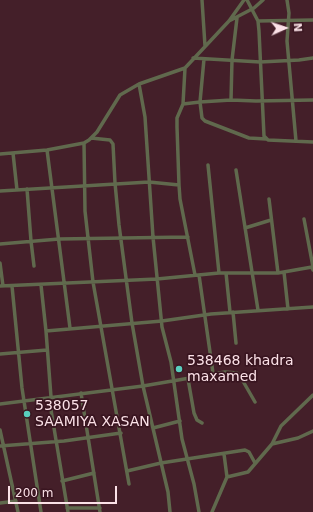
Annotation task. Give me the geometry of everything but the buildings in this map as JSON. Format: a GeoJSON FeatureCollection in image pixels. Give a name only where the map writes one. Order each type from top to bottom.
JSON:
{"type":"FeatureCollection","features":[{"type":"Feature","properties":{"kind":"street"},"geometry":{"type":"LineString","coordinates":[[202,0],[205,46]]}},
{"type":"Feature","properties":{"kind":"street"},"geometry":{"type":"LineString","coordinates":[[0,154],[47,150],[84,143],[91,138],[120,95],[139,84],[185,68],[229,21],[245,0],[258,21],[263,131],[266,139]]}},
{"type":"Feature","properties":{"kind":"street"},"geometry":{"type":"LineString","coordinates":[[229,21],[237,18],[263,0]]}},
{"type":"Feature","properties":{"kind":"street"},"geometry":{"type":"LineString","coordinates":[[287,0],[289,7],[287,41],[296,141]]}},
{"type":"Feature","properties":{"kind":"street"},"geometry":{"type":"LineString","coordinates":[[231,100],[232,60],[237,18]]}},
{"type":"Feature","properties":{"kind":"street"},"geometry":{"type":"LineString","coordinates":[[258,21],[313,20]]}},
{"type":"Feature","properties":{"kind":"street"},"geometry":{"type":"LineString","coordinates":[[193,58],[260,62],[313,58]]}},
{"type":"Feature","properties":{"kind":"street"},"geometry":{"type":"LineString","coordinates":[[204,59],[200,102],[202,118],[205,121],[240,136],[249,138],[313,142]]}},
{"type":"Feature","properties":{"kind":"street"},"geometry":{"type":"LineString","coordinates":[[185,68],[183,104],[177,123],[179,185],[188,237],[197,275],[213,373]]}},
{"type":"Feature","properties":{"kind":"street"},"geometry":{"type":"LineString","coordinates":[[139,84],[145,117],[148,182],[162,321],[174,380],[187,459],[194,484],[199,512]]}},
{"type":"Feature","properties":{"kind":"street"},"geometry":{"type":"LineString","coordinates":[[183,104],[231,100],[313,100]]}},
{"type":"Feature","properties":{"kind":"street"},"geometry":{"type":"LineString","coordinates":[[91,138],[112,142],[125,280],[143,386],[168,492],[170,512]]}},
{"type":"Feature","properties":{"kind":"street"},"geometry":{"type":"LineString","coordinates":[[84,143],[88,238],[92,282],[113,389],[129,484]]}},
{"type":"Feature","properties":{"kind":"street"},"geometry":{"type":"LineString","coordinates":[[47,150],[66,284],[70,328]]}},
{"type":"Feature","properties":{"kind":"street"},"geometry":{"type":"LineString","coordinates":[[13,153],[17,190]]}},
{"type":"Feature","properties":{"kind":"street"},"geometry":{"type":"LineString","coordinates":[[208,165],[219,273]]}},
{"type":"Feature","properties":{"kind":"street"},"geometry":{"type":"LineString","coordinates":[[236,170],[258,310]]}},
{"type":"Feature","properties":{"kind":"street"},"geometry":{"type":"LineString","coordinates":[[0,191],[115,183],[148,182],[179,185]]}},
{"type":"Feature","properties":{"kind":"street"},"geometry":{"type":"LineString","coordinates":[[27,190],[34,266]]}},
{"type":"Feature","properties":{"kind":"street"},"geometry":{"type":"LineString","coordinates":[[269,199],[278,273]]}},
{"type":"Feature","properties":{"kind":"street"},"geometry":{"type":"LineString","coordinates":[[0,263],[2,286],[157,279],[219,273],[278,273],[313,268],[304,219]]}},
{"type":"Feature","properties":{"kind":"street"},"geometry":{"type":"LineString","coordinates":[[245,228],[271,220]]}},
{"type":"Feature","properties":{"kind":"street"},"geometry":{"type":"LineString","coordinates":[[0,244],[59,239],[188,237]]}},
{"type":"Feature","properties":{"kind":"street"},"geometry":{"type":"LineString","coordinates":[[284,272],[288,309]]}},
{"type":"Feature","properties":{"kind":"street"},"geometry":{"type":"LineString","coordinates":[[226,273],[236,343]]}},
{"type":"Feature","properties":{"kind":"street"},"geometry":{"type":"LineString","coordinates":[[41,285],[46,331],[50,398],[67,510],[100,510],[80,393]]}},
{"type":"Feature","properties":{"kind":"street"},"geometry":{"type":"LineString","coordinates":[[12,286],[24,401],[32,444],[41,512]]}},
{"type":"Feature","properties":{"kind":"street"},"geometry":{"type":"LineString","coordinates":[[46,331],[162,321],[204,314],[313,307]]}},
{"type":"Feature","properties":{"kind":"street"},"geometry":{"type":"LineString","coordinates":[[0,354],[47,350]]}},
{"type":"Feature","properties":{"kind":"street"},"geometry":{"type":"LineString","coordinates":[[0,404],[143,386],[188,379],[213,373],[237,373],[255,402]]}},
{"type":"Feature","properties":{"kind":"street"},"geometry":{"type":"LineString","coordinates":[[188,379],[194,413],[197,420],[202,424]]}},
{"type":"Feature","properties":{"kind":"street"},"geometry":{"type":"LineString","coordinates":[[227,477],[248,472],[272,444],[281,426],[313,396]]}},
{"type":"Feature","properties":{"kind":"street"},"geometry":{"type":"LineString","coordinates":[[153,428],[180,421]]}},
{"type":"Feature","properties":{"kind":"street"},"geometry":{"type":"LineString","coordinates":[[0,430],[2,446],[18,512]]}},
{"type":"Feature","properties":{"kind":"street"},"geometry":{"type":"LineString","coordinates":[[272,444],[298,438],[313,431]]}},
{"type":"Feature","properties":{"kind":"street"},"geometry":{"type":"LineString","coordinates":[[2,446],[57,442],[121,433]]}},
{"type":"Feature","properties":{"kind":"street"},"geometry":{"type":"LineString","coordinates":[[127,471],[161,463],[245,450],[250,452],[255,463]]}},
{"type":"Feature","properties":{"kind":"street"},"geometry":{"type":"LineString","coordinates":[[212,512],[227,477],[224,454]]}},
{"type":"Feature","properties":{"kind":"street"},"geometry":{"type":"LineString","coordinates":[[62,481],[94,473]]}},
{"type":"Feature","properties":{"kind":"street"},"geometry":{"type":"LineString","coordinates":[[0,503],[16,501]]}},
{"type":"Feature","properties":{"kind":"place","name":"538468 khadra maxamed"},"geometry":{"type":"Point","coordinates":[179,369]}},
{"type":"Feature","properties":{"kind":"place","name":"538057 SAAMIYA XASAN"},"geometry":{"type":"Point","coordinates":[27,414]}}]}
